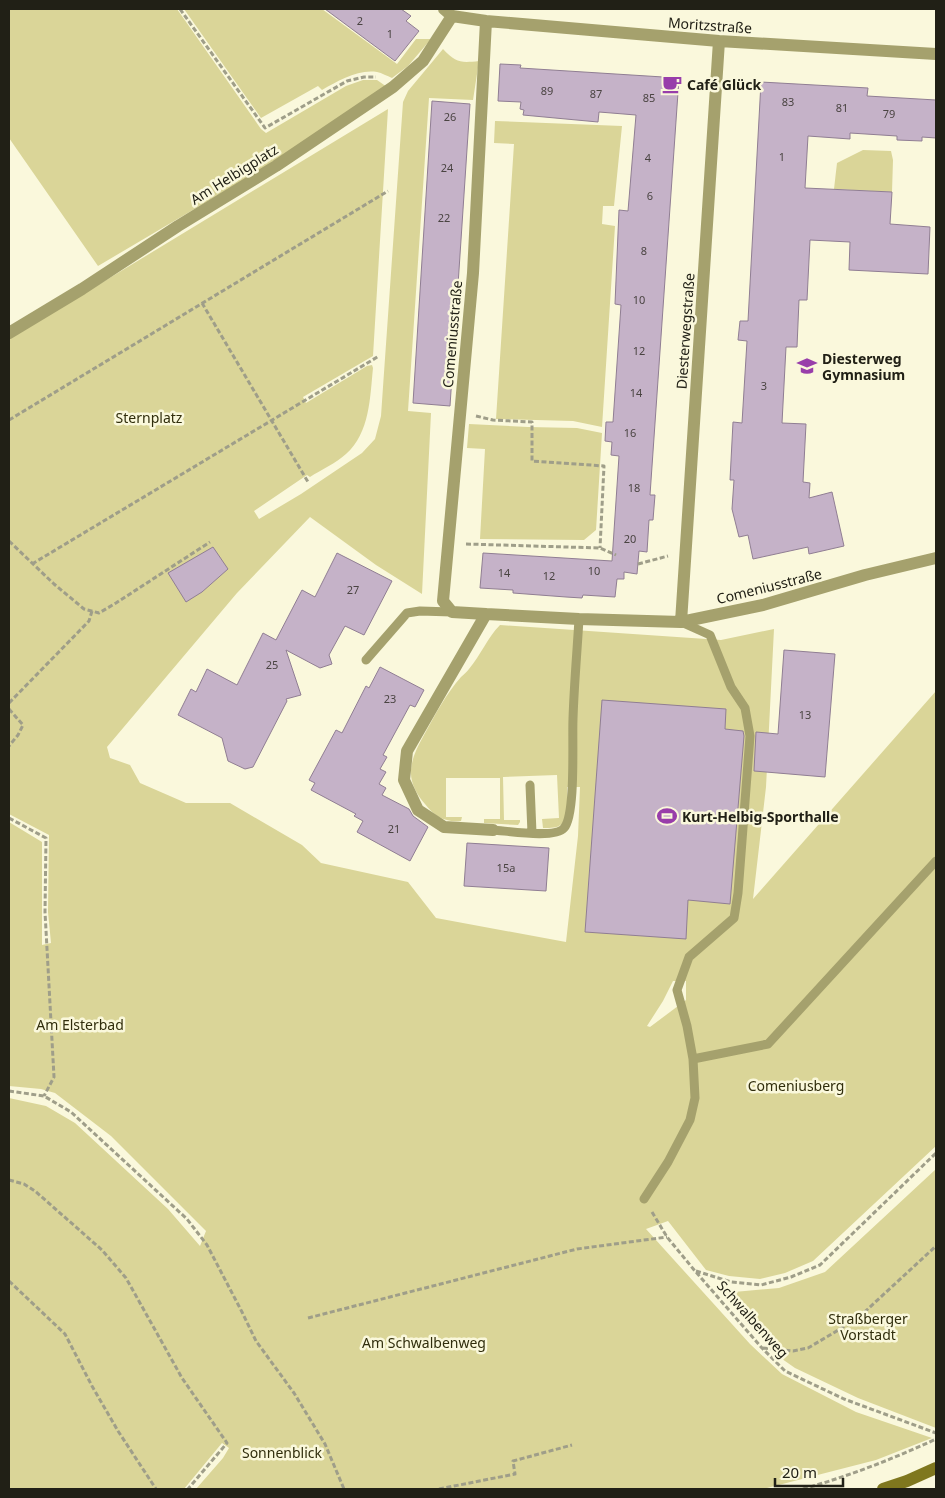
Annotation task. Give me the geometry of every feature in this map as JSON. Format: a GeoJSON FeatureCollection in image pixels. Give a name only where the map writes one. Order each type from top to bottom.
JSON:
{"type":"FeatureCollection","features":[{"type":"Feature","properties":{"kind":"main road"},"geometry":{"type":"LineString","coordinates":[[883,1489],[936,1468]]}},
{"type":"Feature","properties":{"kind":"street","name":"Am Helbigplatz"},"geometry":{"type":"LineString","coordinates":[[9,333],[276,166],[393,87],[423,61],[448,12]]}},
{"type":"Feature","properties":{"kind":"street","name":"Moritzstraße"},"geometry":{"type":"LineString","coordinates":[[448,12],[486,21],[719,41],[936,54]]}},
{"type":"Feature","properties":{"kind":"street","name":"Comeniusstraße"},"geometry":{"type":"LineString","coordinates":[[486,21],[473,273],[443,601],[452,612],[579,620],[681,622],[763,605],[936,558]]}},
{"type":"Feature","properties":{"kind":"street","name":"Diesterwegstraße"},"geometry":{"type":"LineString","coordinates":[[681,622],[719,41]]}},
{"type":"Feature","properties":{"kind":"street"},"geometry":{"type":"LineString","coordinates":[[486,614],[408,751],[404,780],[418,810],[444,827],[493,830]]}},
{"type":"Feature","properties":{"kind":"lane"},"geometry":{"type":"LineString","coordinates":[[366,660],[406,613],[420,611],[452,612]]}},
{"type":"Feature","properties":{"kind":"lane"},"geometry":{"type":"LineString","coordinates":[[493,830],[553,833],[563,830],[569,821],[572,776],[572,721],[579,620]]}},
{"type":"Feature","properties":{"kind":"lane"},"geometry":{"type":"LineString","coordinates":[[644,1198],[668,1162],[690,1120],[695,1098],[693,1059],[688,1026],[677,990],[689,957],[734,918],[738,893],[750,736],[744,708],[731,686],[710,635],[681,622]]}},
{"type":"Feature","properties":{"kind":"lane"},"geometry":{"type":"LineString","coordinates":[[530,785],[532,833]]}},
{"type":"Feature","properties":{"kind":"lane"},"geometry":{"type":"LineString","coordinates":[[693,1059],[768,1044],[936,861]]}},
{"type":"Feature","properties":{"kind":"path"},"geometry":{"type":"LineString","coordinates":[[180,9],[265,128],[347,81],[378,76],[393,87]]}},
{"type":"Feature","properties":{"kind":"path"},"geometry":{"type":"LineString","coordinates":[[9,420],[388,191]]}},
{"type":"Feature","properties":{"kind":"path"},"geometry":{"type":"LineString","coordinates":[[202,304],[308,482]]}},
{"type":"Feature","properties":{"kind":"path"},"geometry":{"type":"LineString","coordinates":[[32,564],[379,356]]}},
{"type":"Feature","properties":{"kind":"path"},"geometry":{"type":"LineString","coordinates":[[460,412],[493,420],[532,422],[532,461],[604,466],[600,548]]}},
{"type":"Feature","properties":{"kind":"path"},"geometry":{"type":"LineString","coordinates":[[9,541],[54,584],[84,609],[99,613],[210,542]]}},
{"type":"Feature","properties":{"kind":"path"},"geometry":{"type":"LineString","coordinates":[[448,543],[600,548],[616,555]]}},
{"type":"Feature","properties":{"kind":"path"},"geometry":{"type":"LineString","coordinates":[[638,564],[685,552]]}},
{"type":"Feature","properties":{"kind":"path"},"geometry":{"type":"LineString","coordinates":[[9,703],[89,621],[92,611]]}},
{"type":"Feature","properties":{"kind":"path"},"geometry":{"type":"LineString","coordinates":[[9,710],[23,724],[18,735],[9,746]]}},
{"type":"Feature","properties":{"kind":"path"},"geometry":{"type":"LineString","coordinates":[[9,818],[46,838],[45,912],[54,1077],[44,1096]]}},
{"type":"Feature","properties":{"kind":"path"},"geometry":{"type":"LineString","coordinates":[[9,1091],[44,1096],[71,1112],[187,1219],[207,1245],[256,1341],[294,1393],[325,1444],[344,1489]]}},
{"type":"Feature","properties":{"kind":"path"},"geometry":{"type":"LineString","coordinates":[[695,1271],[731,1282],[761,1285],[791,1277],[820,1265],[936,1153]]}},
{"type":"Feature","properties":{"kind":"path"},"geometry":{"type":"LineString","coordinates":[[9,1180],[24,1184],[35,1191],[102,1250],[126,1278],[182,1378],[226,1443],[188,1489]]}},
{"type":"Feature","properties":{"kind":"path","name":"Schwalbenweg"},"geometry":{"type":"LineString","coordinates":[[644,1198],[667,1236],[695,1271],[762,1348],[785,1371],[844,1399],[936,1433]]}},
{"type":"Feature","properties":{"kind":"path"},"geometry":{"type":"LineString","coordinates":[[308,1318],[577,1249],[667,1236]]}},
{"type":"Feature","properties":{"kind":"path"},"geometry":{"type":"LineString","coordinates":[[762,1348],[792,1351],[808,1348],[849,1324],[857,1319],[936,1246]]}},
{"type":"Feature","properties":{"kind":"path"},"geometry":{"type":"LineString","coordinates":[[9,1281],[65,1334],[118,1431],[156,1489]]}},
{"type":"Feature","properties":{"kind":"path"},"geometry":{"type":"LineString","coordinates":[[803,1489],[896,1458],[936,1440]]}},
{"type":"Feature","properties":{"kind":"path"},"geometry":{"type":"LineString","coordinates":[[440,1489],[515,1474],[513,1461],[572,1445]]}},
{"type":"Feature","properties":{"kind":"green space"},"geometry":{"type":"Polygon","coordinates":[[[9,9],[177,9],[261,129],[266,133],[346,86],[363,80],[377,80],[387,87],[252,175],[98,266],[9,138],[9,9]]]}},
{"type":"Feature","properties":{"kind":"green space"},"geometry":{"type":"Polygon","coordinates":[[[184,9],[322,9],[397,64],[416,39],[431,39],[408,66],[392,78],[377,72],[355,74],[322,90],[318,86],[261,118],[184,9]]]}},
{"type":"Feature","properties":{"kind":"green space"},"geometry":{"type":"Polygon","coordinates":[[[443,49],[459,61],[479,61],[473,100],[429,98],[408,411],[431,413],[422,594],[376,565],[310,517],[237,593],[107,747],[110,758],[130,765],[140,783],[186,803],[230,803],[302,845],[321,863],[408,882],[436,918],[566,942],[578,836],[580,787],[567,787],[567,808],[562,823],[556,827],[543,828],[542,819],[559,818],[557,775],[503,777],[504,820],[520,820],[518,825],[484,823],[484,819],[500,819],[500,778],[446,778],[446,817],[462,817],[461,821],[445,820],[432,812],[419,797],[412,780],[411,770],[414,756],[437,712],[450,690],[473,664],[491,635],[500,625],[721,640],[774,629],[766,787],[753,899],[936,691],[936,1146],[813,1261],[785,1273],[760,1279],[729,1276],[706,1270],[668,1221],[646,1229],[750,1344],[782,1374],[856,1412],[932,1438],[876,1460],[763,1489],[196,1489],[223,1458],[229,1448],[222,1443],[184,1489],[9,1489],[9,1098],[46,1106],[75,1123],[168,1209],[200,1246],[206,1231],[111,1136],[55,1093],[41,1089],[9,1086],[9,822],[42,842],[42,945],[51,943],[48,912],[49,835],[9,814],[9,339],[388,109],[373,356],[303,397],[306,403],[367,366],[372,365],[369,402],[364,425],[360,436],[346,454],[310,477],[307,475],[254,511],[259,519],[301,494],[362,453],[375,439],[381,416],[403,102],[408,91],[443,49]],[[673,981],[647,1026],[650,1027],[686,1000],[686,981],[673,981]]]}},
{"type":"Feature","properties":{"kind":"green space"},"geometry":{"type":"Polygon","coordinates":[[[495,121],[622,126],[614,206],[603,206],[602,224],[615,226],[602,427],[573,421],[496,419],[514,144],[494,143],[495,121]]]}},
{"type":"Feature","properties":{"kind":"green space"},"geometry":{"type":"Polygon","coordinates":[[[863,150],[891,151],[893,160],[892,192],[834,189],[837,163],[863,150]]]}},
{"type":"Feature","properties":{"kind":"green space"},"geometry":{"type":"Polygon","coordinates":[[[469,424],[577,428],[602,433],[596,530],[584,540],[480,539],[485,449],[467,448],[469,424]]]}},
{"type":"Feature","properties":{"kind":"green space","name":"Straßberger Vorstadt"},"geometry":{"type":"Polygon","coordinates":[[[936,1169],[936,1428],[858,1398],[795,1368],[775,1354],[723,1293],[779,1288],[825,1272],[936,1169]]]}},
{"type":"Feature","properties":{"kind":"building"},"geometry":{"type":"Polygon","coordinates":[[[325,9],[401,9],[411,16],[406,21],[419,31],[395,61],[325,9]]]}},
{"type":"Feature","properties":{"kind":"building"},"geometry":{"type":"Polygon","coordinates":[[[500,64],[521,65],[520,68],[679,78],[650,495],[655,495],[653,520],[649,520],[647,552],[639,551],[637,574],[624,572],[624,579],[617,579],[615,597],[583,595],[582,598],[566,597],[513,593],[513,590],[480,588],[483,553],[612,561],[619,456],[611,455],[612,442],[605,441],[606,422],[613,422],[621,305],[615,304],[619,210],[628,211],[636,115],[599,112],[598,122],[523,115],[524,110],[520,109],[521,102],[498,101],[500,64]]]}},
{"type":"Feature","properties":{"kind":"building"},"geometry":{"type":"Polygon","coordinates":[[[761,82],[868,88],[867,96],[936,100],[936,138],[922,137],[922,141],[897,140],[897,136],[850,133],[850,139],[808,136],[805,188],[892,192],[890,224],[930,227],[928,274],[849,270],[850,242],[810,240],[807,300],[799,300],[797,347],[786,347],[782,423],[806,424],[803,482],[810,483],[809,498],[832,492],[844,546],[809,554],[808,547],[753,559],[748,535],[739,537],[732,509],[734,480],[730,480],[733,422],[742,423],[747,341],[738,340],[740,321],[748,321],[761,82]]]}},
{"type":"Feature","properties":{"kind":"building"},"geometry":{"type":"Polygon","coordinates":[[[432,101],[470,104],[450,406],[413,403],[432,101]]]}},
{"type":"Feature","properties":{"kind":"building"},"geometry":{"type":"Polygon","coordinates":[[[213,547],[228,569],[202,592],[186,602],[168,573],[213,547]]]}},
{"type":"Feature","properties":{"kind":"building"},"geometry":{"type":"Polygon","coordinates":[[[337,553],[392,581],[364,635],[345,626],[329,655],[332,664],[320,668],[286,650],[301,695],[286,699],[287,701],[253,767],[245,769],[228,761],[222,738],[178,715],[191,689],[196,692],[207,669],[237,685],[263,633],[276,640],[302,590],[315,597],[337,553]]]}},
{"type":"Feature","properties":{"kind":"building"},"geometry":{"type":"Polygon","coordinates":[[[784,650],[835,654],[825,777],[754,771],[756,732],[778,734],[784,650]]]}},
{"type":"Feature","properties":{"kind":"building"},"geometry":{"type":"Polygon","coordinates":[[[380,667],[424,690],[415,707],[410,705],[383,755],[387,757],[380,769],[386,772],[379,784],[386,788],[382,795],[409,809],[413,816],[428,827],[410,861],[357,832],[363,821],[354,816],[356,814],[311,790],[315,783],[309,780],[336,730],[342,733],[366,686],[369,688],[380,667]]]}},
{"type":"Feature","properties":{"kind":"building","name":"Kurt-Helbig-Sporthalle"},"geometry":{"type":"Polygon","coordinates":[[[602,700],[726,709],[725,729],[743,731],[730,904],[688,900],[686,939],[585,932],[602,700]]]}},
{"type":"Feature","properties":{"kind":"building"},"geometry":{"type":"Polygon","coordinates":[[[467,843],[549,848],[546,891],[464,886],[467,843]]]}},
{"type":"Feature","properties":{"kind":"place","name":"Café Glück"},"geometry":{"type":"Point","coordinates":[672,84]}},
{"type":"Feature","properties":{"kind":"place","name":"Diesterweg Gymnasium"},"geometry":{"type":"Point","coordinates":[807,366]}},
{"type":"Feature","properties":{"kind":"place","name":"Kurt-Helbig-Sporthalle"},"geometry":{"type":"Point","coordinates":[667,816]}},
{"type":"Feature","properties":{"kind":"park label","name":"Sternplatz"},"geometry":{"type":"Point","coordinates":[149,417]}},
{"type":"Feature","properties":{"kind":"park label","name":"Am Elsterbad"},"geometry":{"type":"Point","coordinates":[80,1024]}},
{"type":"Feature","properties":{"kind":"park label","name":"Comeniusberg"},"geometry":{"type":"Point","coordinates":[796,1085]}},
{"type":"Feature","properties":{"kind":"park label","name":"Am Schwalbenweg"},"geometry":{"type":"Point","coordinates":[424,1342]}},
{"type":"Feature","properties":{"kind":"park label","name":"Sonnenblick"},"geometry":{"type":"Point","coordinates":[282,1452]}}]}
